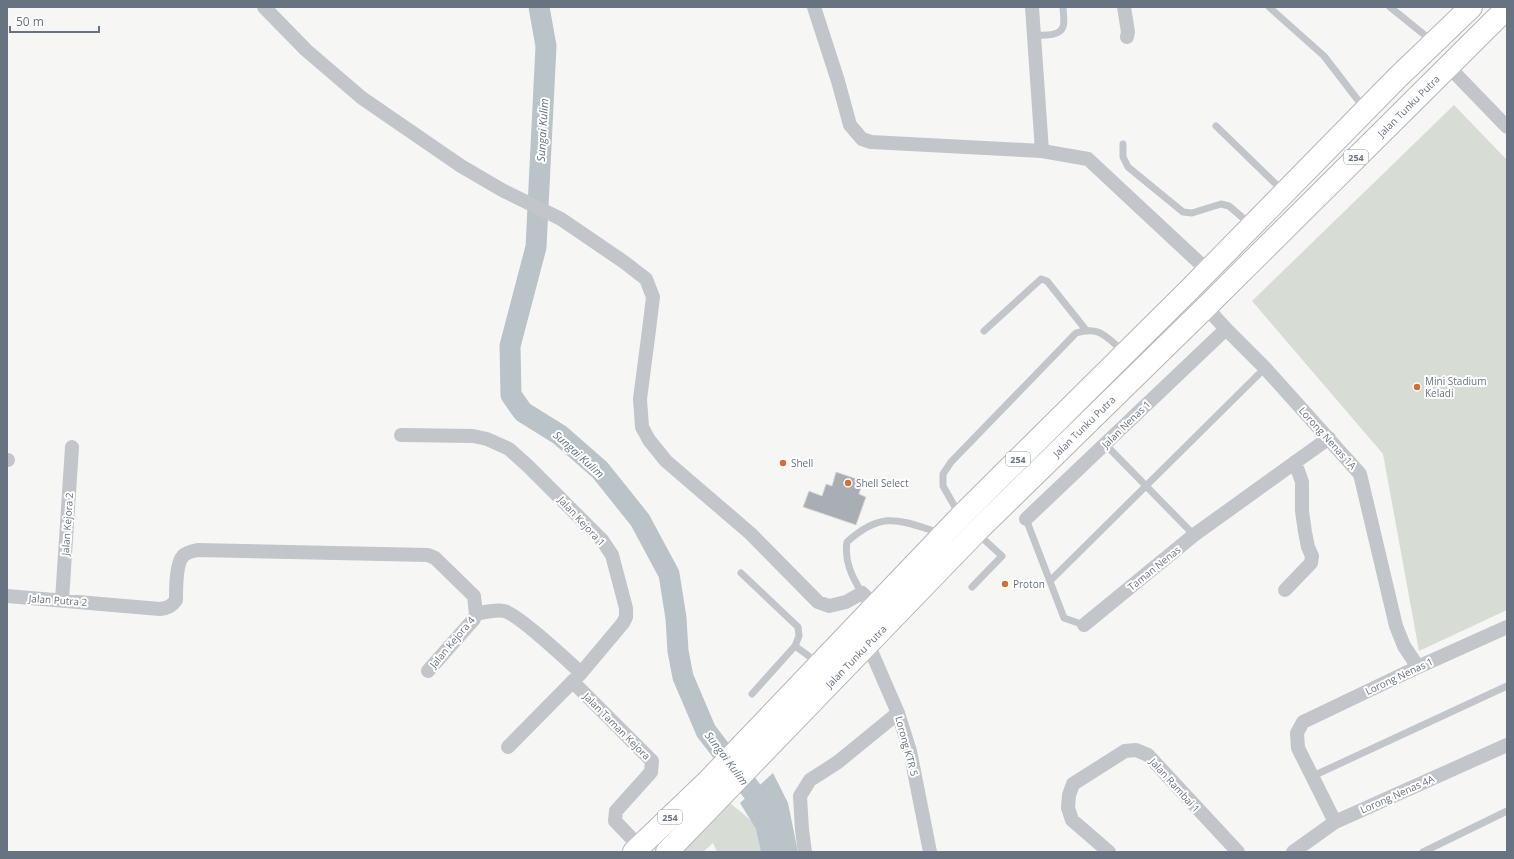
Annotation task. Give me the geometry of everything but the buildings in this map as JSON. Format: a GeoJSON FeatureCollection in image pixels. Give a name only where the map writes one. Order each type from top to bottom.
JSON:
{"type":"FeatureCollection","features":[{"type":"Feature","properties":{"kind":"main road","name":"Jalan Tunku Putra"},"geometry":{"type":"LineString","coordinates":[[667,852],[751,736],[876,607],[943,534],[1162,316],[1365,110],[1471,7]]}},
{"type":"Feature","properties":{"kind":"main road","name":"Jalan Tunku Putra"},"geometry":{"type":"LineString","coordinates":[[636,849],[767,750],[868,644],[876,607],[976,532],[1206,307],[1507,8]]}},
{"type":"Feature","properties":{"kind":"main road"},"geometry":{"type":"LineString","coordinates":[[1162,316],[1185,307],[1206,307],[1205,290],[1212,265]]}},
{"type":"Feature","properties":{"kind":"street"},"geometry":{"type":"LineString","coordinates":[[814,7],[838,81],[850,125],[862,139],[871,142],[1042,151],[1088,159],[1212,265]]}},
{"type":"Feature","properties":{"kind":"street"},"geometry":{"type":"LineString","coordinates":[[1032,7],[1042,151]]}},
{"type":"Feature","properties":{"kind":"street"},"geometry":{"type":"LineString","coordinates":[[1124,7],[1128,32],[1127,37]]}},
{"type":"Feature","properties":{"kind":"street"},"geometry":{"type":"LineString","coordinates":[[272,9],[306,50],[362,98],[461,166],[502,190],[561,219],[624,262],[646,279],[652,297],[650,330],[640,399],[642,427],[649,440],[666,461],[751,534],[818,602],[829,606],[846,602],[876,607]]}},
{"type":"Feature","properties":{"kind":"street"},"geometry":{"type":"LineString","coordinates":[[1448,66],[1507,127]]}},
{"type":"Feature","properties":{"kind":"street","name":"Lorong Nenas 1A"},"geometry":{"type":"LineString","coordinates":[[1206,307],[1265,368],[1360,474],[1396,626],[1404,646],[1418,667]]}},
{"type":"Feature","properties":{"kind":"street","name":"Jalan Nenas 1"},"geometry":{"type":"LineString","coordinates":[[1026,519],[1226,329]]}},
{"type":"Feature","properties":{"kind":"street","name":"Jalan Kejora 1"},"geometry":{"type":"LineString","coordinates":[[401,435],[473,436],[499,444],[509,449],[602,540],[612,555],[626,608],[626,617],[617,632],[577,678],[508,747]]}},
{"type":"Feature","properties":{"kind":"street","name":"Taman Nenas"},"geometry":{"type":"LineString","coordinates":[[1084,625],[1194,535],[1329,438]]}},
{"type":"Feature","properties":{"kind":"street","name":"Jalan Kejora 2"},"geometry":{"type":"LineString","coordinates":[[62,600],[72,447]]}},
{"type":"Feature","properties":{"kind":"street"},"geometry":{"type":"LineString","coordinates":[[1285,590],[1310,563],[1312,556],[1308,547],[1302,511],[1302,482],[1295,462]]}},
{"type":"Feature","properties":{"kind":"street","name":"Jalan Putra 2"},"geometry":{"type":"LineString","coordinates":[[7,596],[160,609],[168,608],[173,605],[176,600],[179,562],[182,556],[188,552],[198,550],[425,554],[435,558]]}},
{"type":"Feature","properties":{"kind":"street","name":"Jalan Kejora 4"},"geometry":{"type":"LineString","coordinates":[[428,671],[474,619],[476,614],[474,596],[435,558]]}},
{"type":"Feature","properties":{"kind":"street"},"geometry":{"type":"LineString","coordinates":[[476,614],[492,611],[505,611],[528,627],[577,678]]}},
{"type":"Feature","properties":{"kind":"street","name":"Lorong Nenas 1"},"geometry":{"type":"LineString","coordinates":[[1313,776],[1298,748],[1297,733],[1303,722],[1418,667],[1507,627]]}},
{"type":"Feature","properties":{"kind":"street","name":"Lorong KTR 5"},"geometry":{"type":"LineString","coordinates":[[868,644],[898,713],[910,751],[930,852]]}},
{"type":"Feature","properties":{"kind":"street","name":"Jalan Taman Kejora"},"geometry":{"type":"LineString","coordinates":[[577,678],[652,761],[651,772],[616,811],[614,817],[615,821],[636,849]]}},
{"type":"Feature","properties":{"kind":"street"},"geometry":{"type":"LineString","coordinates":[[805,852],[800,796],[810,780],[838,762],[898,713]]}},
{"type":"Feature","properties":{"kind":"street","name":"Lorong Nenas 4A"},"geometry":{"type":"LineString","coordinates":[[1293,852],[1335,822],[1507,745]]}},
{"type":"Feature","properties":{"kind":"street","name":"Jalan Rambai 1"},"geometry":{"type":"LineString","coordinates":[[1109,852],[1072,820],[1068,808],[1069,795],[1073,784],[1125,751],[1136,750],[1148,755],[1238,852]]}},
{"type":"Feature","properties":{"kind":"street"},"geometry":{"type":"LineString","coordinates":[[1313,776],[1335,822]]}},
{"type":"Feature","properties":{"kind":"lane"},"geometry":{"type":"LineString","coordinates":[[1034,35],[1051,35],[1059,32],[1064,26],[1063,7]]}},
{"type":"Feature","properties":{"kind":"lane"},"geometry":{"type":"LineString","coordinates":[[1269,7],[1324,56],[1365,110]]}},
{"type":"Feature","properties":{"kind":"lane"},"geometry":{"type":"LineString","coordinates":[[1390,7],[1434,43]]}},
{"type":"Feature","properties":{"kind":"lane"},"geometry":{"type":"LineString","coordinates":[[1216,126],[1284,192]]}},
{"type":"Feature","properties":{"kind":"lane"},"geometry":{"type":"LineString","coordinates":[[1123,144],[1123,157],[1128,167],[1183,212],[1192,213],[1221,204],[1230,206],[1251,226]]}},
{"type":"Feature","properties":{"kind":"lane"},"geometry":{"type":"LineString","coordinates":[[984,331],[1041,279],[1047,281],[1086,330]]}},
{"type":"Feature","properties":{"kind":"lane"},"geometry":{"type":"LineString","coordinates":[[961,516],[943,486],[944,474],[951,462],[1076,333],[1086,330],[1098,331],[1125,352]]}},
{"type":"Feature","properties":{"kind":"lane"},"geometry":{"type":"LineString","coordinates":[[1051,580],[1265,368]]}},
{"type":"Feature","properties":{"kind":"lane"},"geometry":{"type":"LineString","coordinates":[[1105,444],[1194,535]]}},
{"type":"Feature","properties":{"kind":"lane","name":"Taman Nenas"},"geometry":{"type":"LineString","coordinates":[[1026,519],[1051,580],[1064,618],[1084,625]]}},
{"type":"Feature","properties":{"kind":"lane"},"geometry":{"type":"LineString","coordinates":[[876,607],[852,577],[847,560],[847,542],[856,534],[879,522],[893,520],[906,522],[943,534]]}},
{"type":"Feature","properties":{"kind":"lane"},"geometry":{"type":"LineString","coordinates":[[972,587],[1002,556],[976,532]]}},
{"type":"Feature","properties":{"kind":"lane"},"geometry":{"type":"LineString","coordinates":[[741,573],[798,627],[799,636],[796,646],[752,694]]}},
{"type":"Feature","properties":{"kind":"lane"},"geometry":{"type":"LineString","coordinates":[[796,646],[820,664]]}},
{"type":"Feature","properties":{"kind":"lane"},"geometry":{"type":"LineString","coordinates":[[1313,776],[1507,686]]}},
{"type":"Feature","properties":{"kind":"lane"},"geometry":{"type":"LineString","coordinates":[[1423,852],[1507,811]]}},
{"type":"Feature","properties":{"kind":"shaded area","name":"Mini Stadium Keladi"},"geometry":{"type":"Polygon","coordinates":[[[1454,105],[1507,160],[1507,610],[1419,651],[1383,454],[1252,301],[1454,105]]]}},
{"type":"Feature","properties":{"kind":"shaded area"},"geometry":{"type":"Polygon","coordinates":[[[773,773],[788,803],[798,852],[761,852],[756,829],[740,803],[773,773]]]}},
{"type":"Feature","properties":{"kind":"shaded area"},"geometry":{"type":"Polygon","coordinates":[[[730,803],[753,822],[759,836],[762,852],[717,852],[713,843],[703,852],[679,852],[730,803]]]}},
{"type":"Feature","properties":{"kind":"waterway","name":"Sungai Kulim"},"geometry":{"type":"LineString","coordinates":[[539,7],[546,46],[536,247],[510,346],[511,395],[523,412],[560,435],[600,470],[640,520],[669,574],[676,618],[678,651],[683,677],[706,731],[772,817],[783,852]]}},
{"type":"Feature","properties":{"kind":"place","name":"Mini Stadium Keladi"},"geometry":{"type":"Point","coordinates":[1417,387]}},
{"type":"Feature","properties":{"kind":"place","name":"Shell"},"geometry":{"type":"Point","coordinates":[783,463]}},
{"type":"Feature","properties":{"kind":"place","name":"Shell Select"},"geometry":{"type":"Point","coordinates":[848,483]}},
{"type":"Feature","properties":{"kind":"place","name":"Proton"},"geometry":{"type":"Point","coordinates":[1005,584]}}]}
